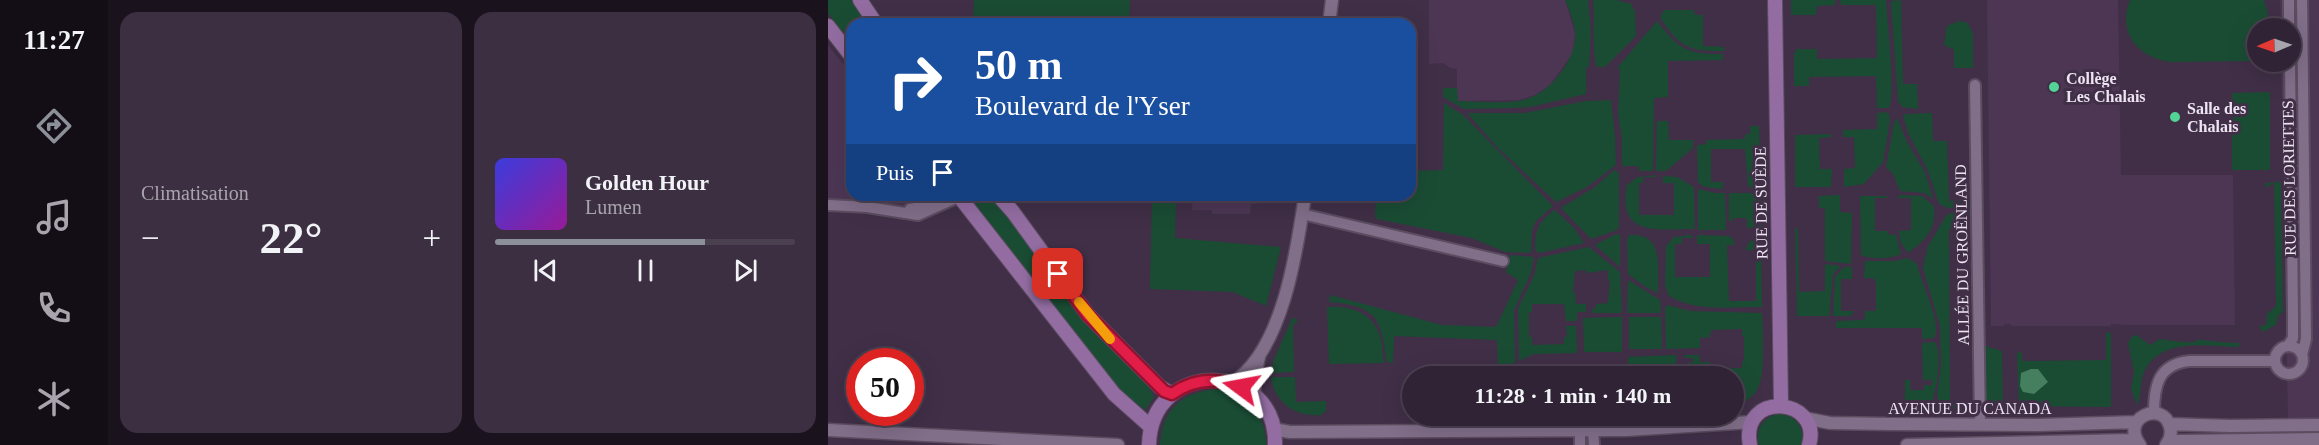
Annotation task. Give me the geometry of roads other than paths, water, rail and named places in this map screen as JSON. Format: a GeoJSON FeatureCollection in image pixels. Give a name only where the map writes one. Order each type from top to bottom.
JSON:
{"type":"FeatureCollection","features":[{"type":"Feature","properties":{"kind":"main road"},"geometry":{"type":"LineString","coordinates":[[860,0],[872,18]]}},
{"type":"Feature","properties":{"kind":"main road","name":"RUE DE SUÈDE"},"geometry":{"type":"LineString","coordinates":[[1775,0],[1781,405]]}},
{"type":"Feature","properties":{"kind":"main road"},"geometry":{"type":"LineString","coordinates":[[828,26],[846,49]]}},
{"type":"Feature","properties":{"kind":"main road"},"geometry":{"type":"LineString","coordinates":[[965,201],[1114,394],[1151,427]]}},
{"type":"Feature","properties":{"kind":"main road"},"geometry":{"type":"LineString","coordinates":[[1003,201],[1088,315],[1160,387],[1172,394]]}},
{"type":"Feature","properties":{"kind":"main road"},"geometry":{"type":"LineString","coordinates":[[1149,445],[1155,415],[1172,394],[1196,382],[1214,380],[1232,383],[1255,397],[1267,412],[1274,429],[1275,445]]}},
{"type":"Feature","properties":{"kind":"main road"},"geometry":{"type":"LineString","coordinates":[[1750,445],[1749,433],[1752,422],[1764,410],[1781,405],[1792,408],[1804,418],[1810,435],[1809,445]]}},
{"type":"Feature","properties":{"kind":"street"},"geometry":{"type":"LineString","coordinates":[[1330,18],[1332,0]]}},
{"type":"Feature","properties":{"kind":"street"},"geometry":{"type":"LineString","coordinates":[[2289,0],[2289,18]]}},
{"type":"Feature","properties":{"kind":"street","name":"RUE DES LORIETTES"},"geometry":{"type":"LineString","coordinates":[[2302,0],[2306,339],[2302,355]]}},
{"type":"Feature","properties":{"kind":"street","name":"RUE DES LORIETTES"},"geometry":{"type":"LineString","coordinates":[[2288,346],[2293,338],[2290,72]]}},
{"type":"Feature","properties":{"kind":"street","name":"ALLÉE DU GROËNLAND"},"geometry":{"type":"LineString","coordinates":[[1976,85],[1980,425]]}},
{"type":"Feature","properties":{"kind":"street"},"geometry":{"type":"LineString","coordinates":[[891,212],[925,206],[933,201]]}},
{"type":"Feature","properties":{"kind":"street"},"geometry":{"type":"LineString","coordinates":[[828,205],[867,207],[918,215],[927,213],[948,201]]}},
{"type":"Feature","properties":{"kind":"street"},"geometry":{"type":"LineString","coordinates":[[1255,397],[1254,382],[1260,354],[1285,298],[1304,201]]}},
{"type":"Feature","properties":{"kind":"street"},"geometry":{"type":"LineString","coordinates":[[1302,214],[1503,261]]}},
{"type":"Feature","properties":{"kind":"street"},"geometry":{"type":"LineString","coordinates":[[2288,346],[2297,349],[2302,355],[2300,369],[2291,374],[2278,370],[2275,361],[2277,352],[2288,346]]}},
{"type":"Feature","properties":{"kind":"street"},"geometry":{"type":"LineString","coordinates":[[1232,383],[1241,377],[1260,354]]}},
{"type":"Feature","properties":{"kind":"street"},"geometry":{"type":"LineString","coordinates":[[2154,413],[2154,390],[2159,379],[2165,371],[2178,363],[2275,361]]}},
{"type":"Feature","properties":{"kind":"street"},"geometry":{"type":"LineString","coordinates":[[2139,444],[2134,435],[2137,422],[2143,416],[2154,413],[2162,416],[2169,424],[2171,432],[2167,444]]}},
{"type":"Feature","properties":{"kind":"street","name":"AVENUE DU CANADA"},"geometry":{"type":"LineString","coordinates":[[1804,418],[1830,423],[1980,425],[2137,422]]}},
{"type":"Feature","properties":{"kind":"street"},"geometry":{"type":"LineString","coordinates":[[1274,429],[1290,432],[1593,430],[1752,422]]}},
{"type":"Feature","properties":{"kind":"street"},"geometry":{"type":"LineString","coordinates":[[2169,424],[2319,425]]}},
{"type":"Feature","properties":{"kind":"street"},"geometry":{"type":"LineString","coordinates":[[828,430],[1118,445]]}},
{"type":"Feature","properties":{"kind":"street"},"geometry":{"type":"LineString","coordinates":[[1580,430],[1580,445]]}},
{"type":"Feature","properties":{"kind":"street"},"geometry":{"type":"LineString","coordinates":[[1593,430],[1594,445]]}},
{"type":"Feature","properties":{"kind":"street"},"geometry":{"type":"LineString","coordinates":[[2167,444],[2179,441],[2319,439]]}},
{"type":"Feature","properties":{"kind":"street","name":"AVENUE DU CANADA"},"geometry":{"type":"LineString","coordinates":[[1907,445],[2130,440],[2139,444]]}},
{"type":"Feature","properties":{"kind":"place","name":"Collège Les Chalais"},"geometry":{"type":"Point","coordinates":[2054,87]}},
{"type":"Feature","properties":{"kind":"place","name":"Salle des Chalais"},"geometry":{"type":"Point","coordinates":[2175,117]}}]}
